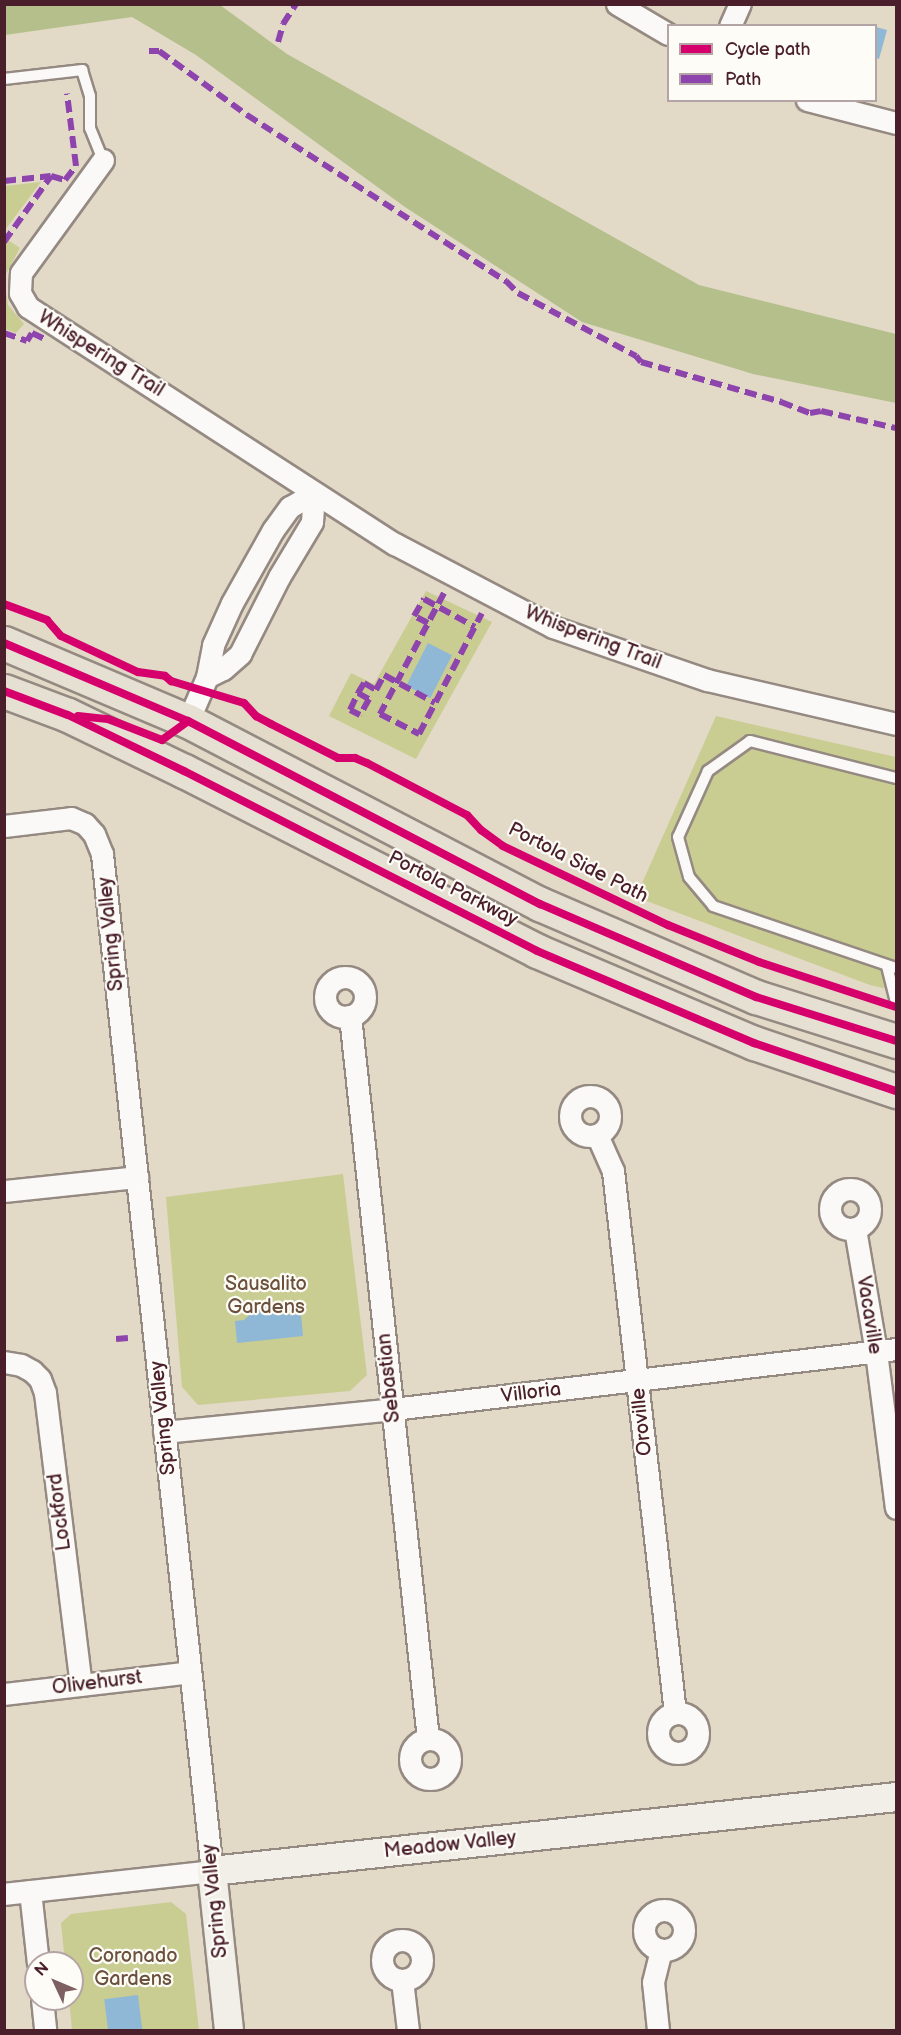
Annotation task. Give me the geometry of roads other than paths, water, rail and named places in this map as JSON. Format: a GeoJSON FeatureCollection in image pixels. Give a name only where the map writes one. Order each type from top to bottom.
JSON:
{"type":"FeatureCollection","features":[{"type":"Feature","properties":{"kind":"main road","name":"Portola Parkway"},"geometry":{"type":"LineString","coordinates":[[4,643],[188,722],[540,904],[756,997],[897,1041]]}},
{"type":"Feature","properties":{"kind":"main road","name":"Portola Parkway"},"geometry":{"type":"LineString","coordinates":[[4,691],[68,715],[184,771],[537,951],[754,1043],[897,1091]]}},
{"type":"Feature","properties":{"kind":"main road"},"geometry":{"type":"LineString","coordinates":[[68,715],[108,719],[162,740],[188,722]]}},
{"type":"Feature","properties":{"kind":"street"},"geometry":{"type":"LineString","coordinates":[[617,4],[667,33]]}},
{"type":"Feature","properties":{"kind":"street"},"geometry":{"type":"LineString","coordinates":[[731,24],[740,4]]}},
{"type":"Feature","properties":{"kind":"street"},"geometry":{"type":"LineString","coordinates":[[815,102],[897,123]]}},
{"type":"Feature","properties":{"kind":"street","name":"Whispering Trail"},"geometry":{"type":"LineString","coordinates":[[103,160],[21,273],[20,293],[28,307],[180,403],[395,544],[553,627],[707,680],[897,724]]}},
{"type":"Feature","properties":{"kind":"street"},"geometry":{"type":"LineString","coordinates":[[207,677],[223,669],[240,654],[279,577],[312,522],[314,493]]}},
{"type":"Feature","properties":{"kind":"street"},"geometry":{"type":"LineString","coordinates":[[188,722],[207,677],[213,645],[232,603],[273,530],[290,507],[314,493]]}},
{"type":"Feature","properties":{"kind":"street","name":"Spring Valley"},"geometry":{"type":"LineString","coordinates":[[4,825],[72,819],[85,824],[94,834],[102,854],[229,2031]]}},
{"type":"Feature","properties":{"kind":"street","name":"Sebastian"},"geometry":{"type":"LineString","coordinates":[[350,1016],[428,1739]]}},
{"type":"Feature","properties":{"kind":"street","name":"Oroville"},"geometry":{"type":"LineString","coordinates":[[597,1135],[613,1171],[675,1713]]}},
{"type":"Feature","properties":{"kind":"street"},"geometry":{"type":"LineString","coordinates":[[4,1191],[137,1177]]}},
{"type":"Feature","properties":{"kind":"street","name":"Vacaville"},"geometry":{"type":"LineString","coordinates":[[855,1229],[886,1350],[897,1508]]}},
{"type":"Feature","properties":{"kind":"street","name":"Villoria"},"geometry":{"type":"LineString","coordinates":[[164,1432],[393,1409],[886,1350]]}},
{"type":"Feature","properties":{"kind":"street","name":"Lockford"},"geometry":{"type":"LineString","coordinates":[[4,1362],[21,1365],[32,1371],[40,1379],[45,1393],[81,1685]]}},
{"type":"Feature","properties":{"kind":"street","name":"Olivehurst"},"geometry":{"type":"LineString","coordinates":[[4,1694],[190,1672]]}},
{"type":"Feature","properties":{"kind":"street","name":"Meadow Valley"},"geometry":{"type":"LineString","coordinates":[[4,1894],[897,1797]]}},
{"type":"Feature","properties":{"kind":"street"},"geometry":{"type":"LineString","coordinates":[[30,1891],[37,1951]]}},
{"type":"Feature","properties":{"kind":"street"},"geometry":{"type":"LineString","coordinates":[[658,2031],[653,1982],[661,1950]]}},
{"type":"Feature","properties":{"kind":"street"},"geometry":{"type":"LineString","coordinates":[[402,1980],[408,2031]]}},
{"type":"Feature","properties":{"kind":"street"},"geometry":{"type":"LineString","coordinates":[[43,2011],[45,2031]]}},
{"type":"Feature","properties":{"kind":"lane","name":"Whispering Trail"},"geometry":{"type":"LineString","coordinates":[[4,79],[82,70],[90,96],[90,128],[103,160]]}},
{"type":"Feature","properties":{"kind":"lane"},"geometry":{"type":"LineString","coordinates":[[897,778],[750,741],[708,771],[678,837],[689,878],[713,906],[892,967],[897,1001]]}},
{"type":"Feature","properties":{"kind":"water"},"geometry":{"type":"Polygon","coordinates":[[[877,27],[887,30],[879,59],[877,58],[877,27]]]}},
{"type":"Feature","properties":{"kind":"water"},"geometry":{"type":"Polygon","coordinates":[[[428,643],[452,655],[430,698],[406,686],[428,643]]]}},
{"type":"Feature","properties":{"kind":"water"},"geometry":{"type":"Polygon","coordinates":[[[271,1302],[290,1315],[301,1314],[303,1336],[237,1343],[235,1321],[244,1320],[261,1304],[271,1302]]]}},
{"type":"Feature","properties":{"kind":"water"},"geometry":{"type":"Polygon","coordinates":[[[138,1995],[142,2030],[108,2030],[104,1999],[138,1995]]]}},
{"type":"Feature","properties":{"kind":"park label","name":"Sausalito Gardens"},"geometry":{"type":"Point","coordinates":[266,1296]}},
{"type":"Feature","properties":{"kind":"park label","name":"Coronado Gardens"},"geometry":{"type":"Point","coordinates":[133,1968]}}]}
